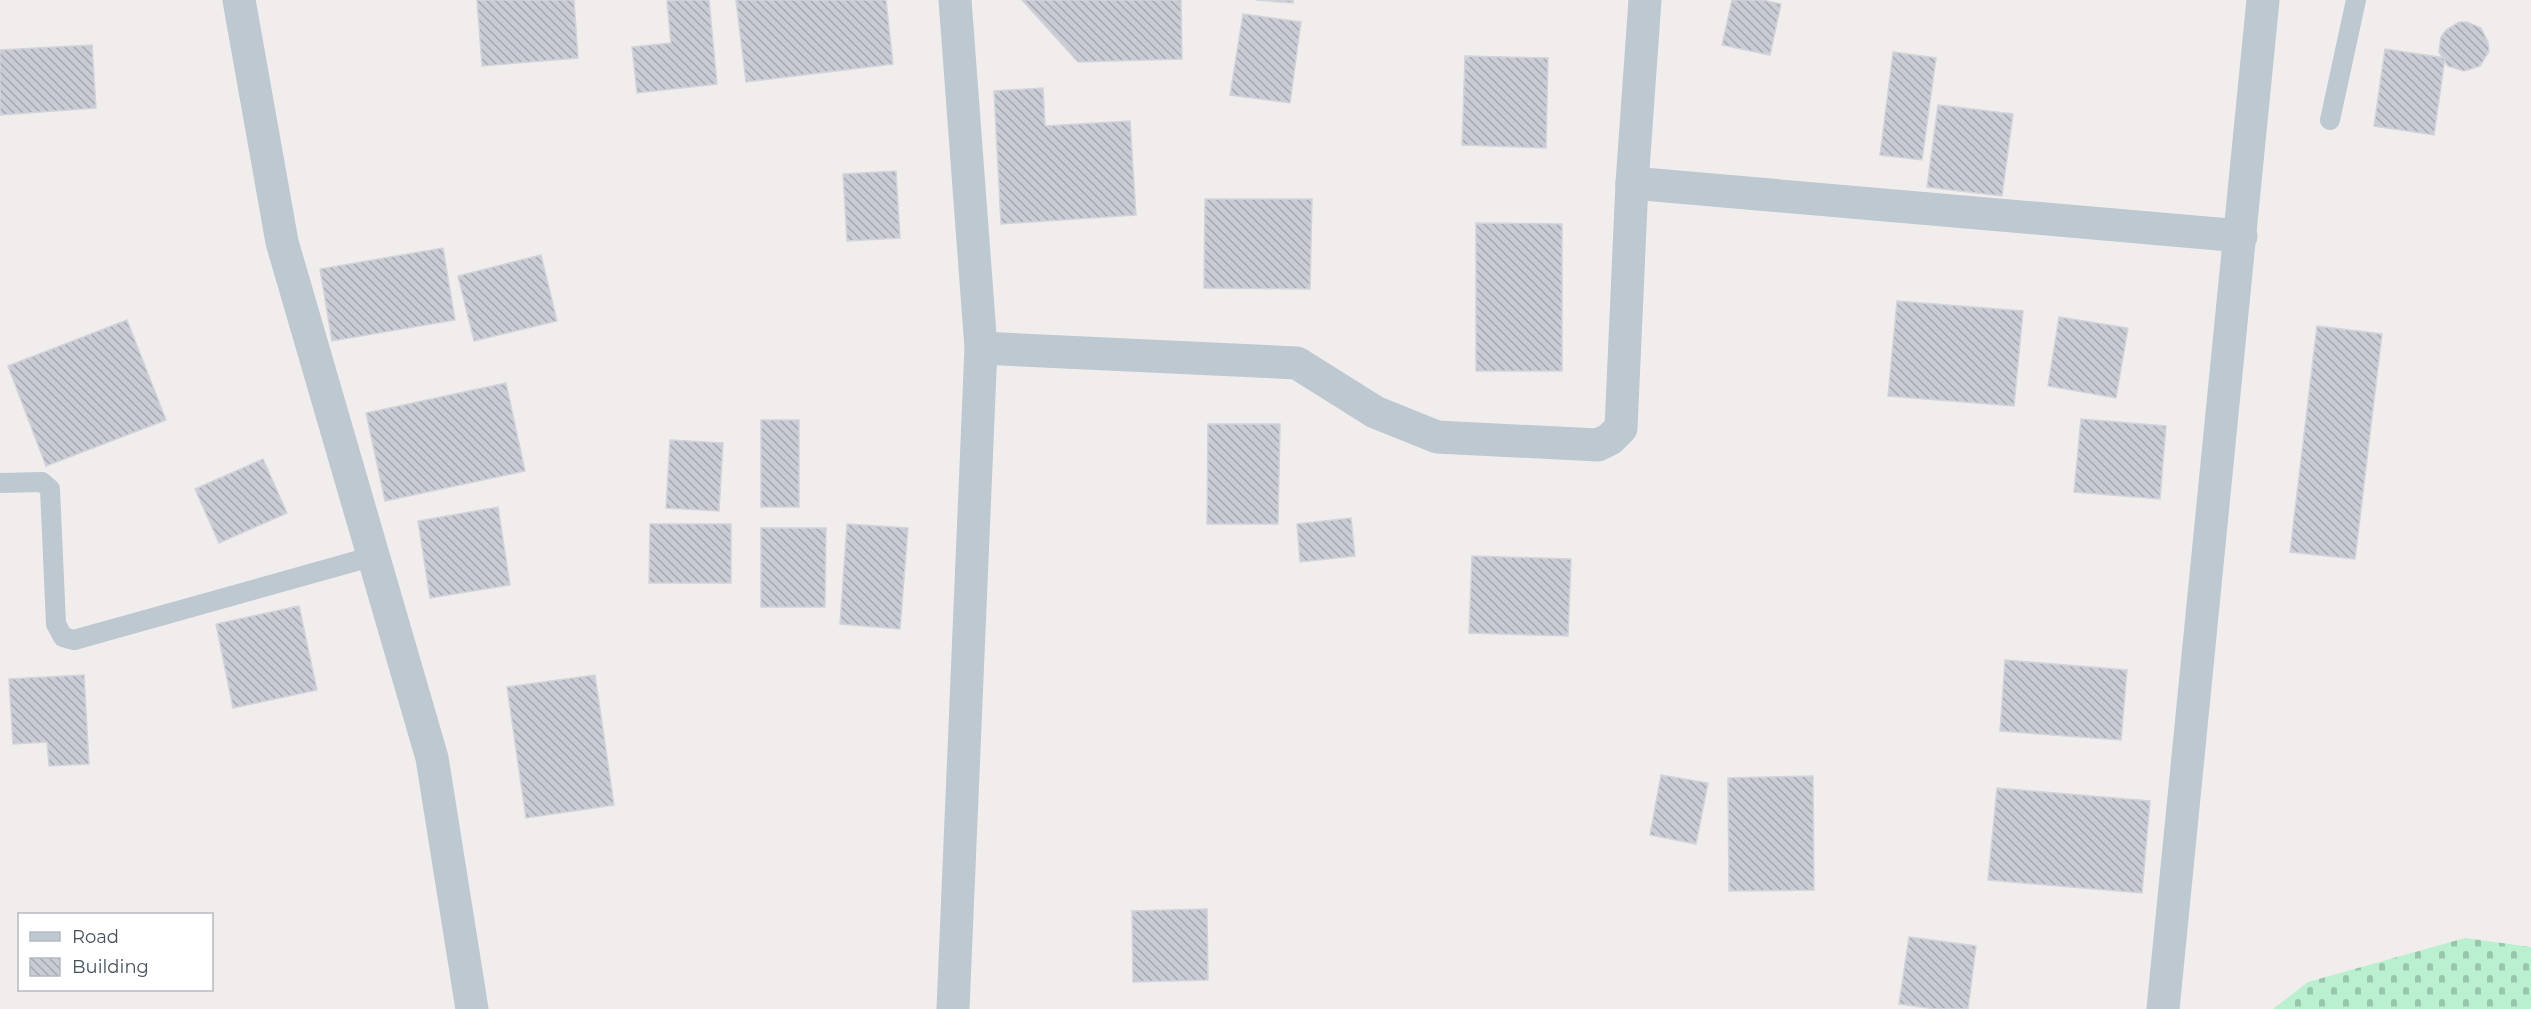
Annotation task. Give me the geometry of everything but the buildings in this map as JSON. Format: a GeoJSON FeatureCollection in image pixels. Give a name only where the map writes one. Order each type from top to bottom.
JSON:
{"type":"FeatureCollection","features":[{"type":"Feature","properties":{"kind":"street"},"geometry":{"type":"LineString","coordinates":[[239,0],[282,242],[432,758],[472,1009]]}},
{"type":"Feature","properties":{"kind":"street"},"geometry":{"type":"LineString","coordinates":[[953,1009],[981,348],[955,0]]}},
{"type":"Feature","properties":{"kind":"street"},"geometry":{"type":"LineString","coordinates":[[981,348],[1297,363],[1375,412],[1437,437],[1598,445],[1610,439],[1621,428],[1632,183],[1645,0]]}},
{"type":"Feature","properties":{"kind":"street"},"geometry":{"type":"LineString","coordinates":[[2163,1009],[2263,0]]}},
{"type":"Feature","properties":{"kind":"street"},"geometry":{"type":"LineString","coordinates":[[1632,183],[2241,236]]}},
{"type":"Feature","properties":{"kind":"lane"},"geometry":{"type":"LineString","coordinates":[[2330,120],[2356,0]]}},
{"type":"Feature","properties":{"kind":"lane"},"geometry":{"type":"LineString","coordinates":[[0,483],[42,482],[50,489],[56,624],[63,637],[74,640],[374,556]]}},
{"type":"Feature","properties":{"kind":"green space"},"geometry":{"type":"Polygon","coordinates":[[[2465,938],[2531,947],[2531,1009],[2273,1009],[2308,982],[2465,938]]]}}]}
